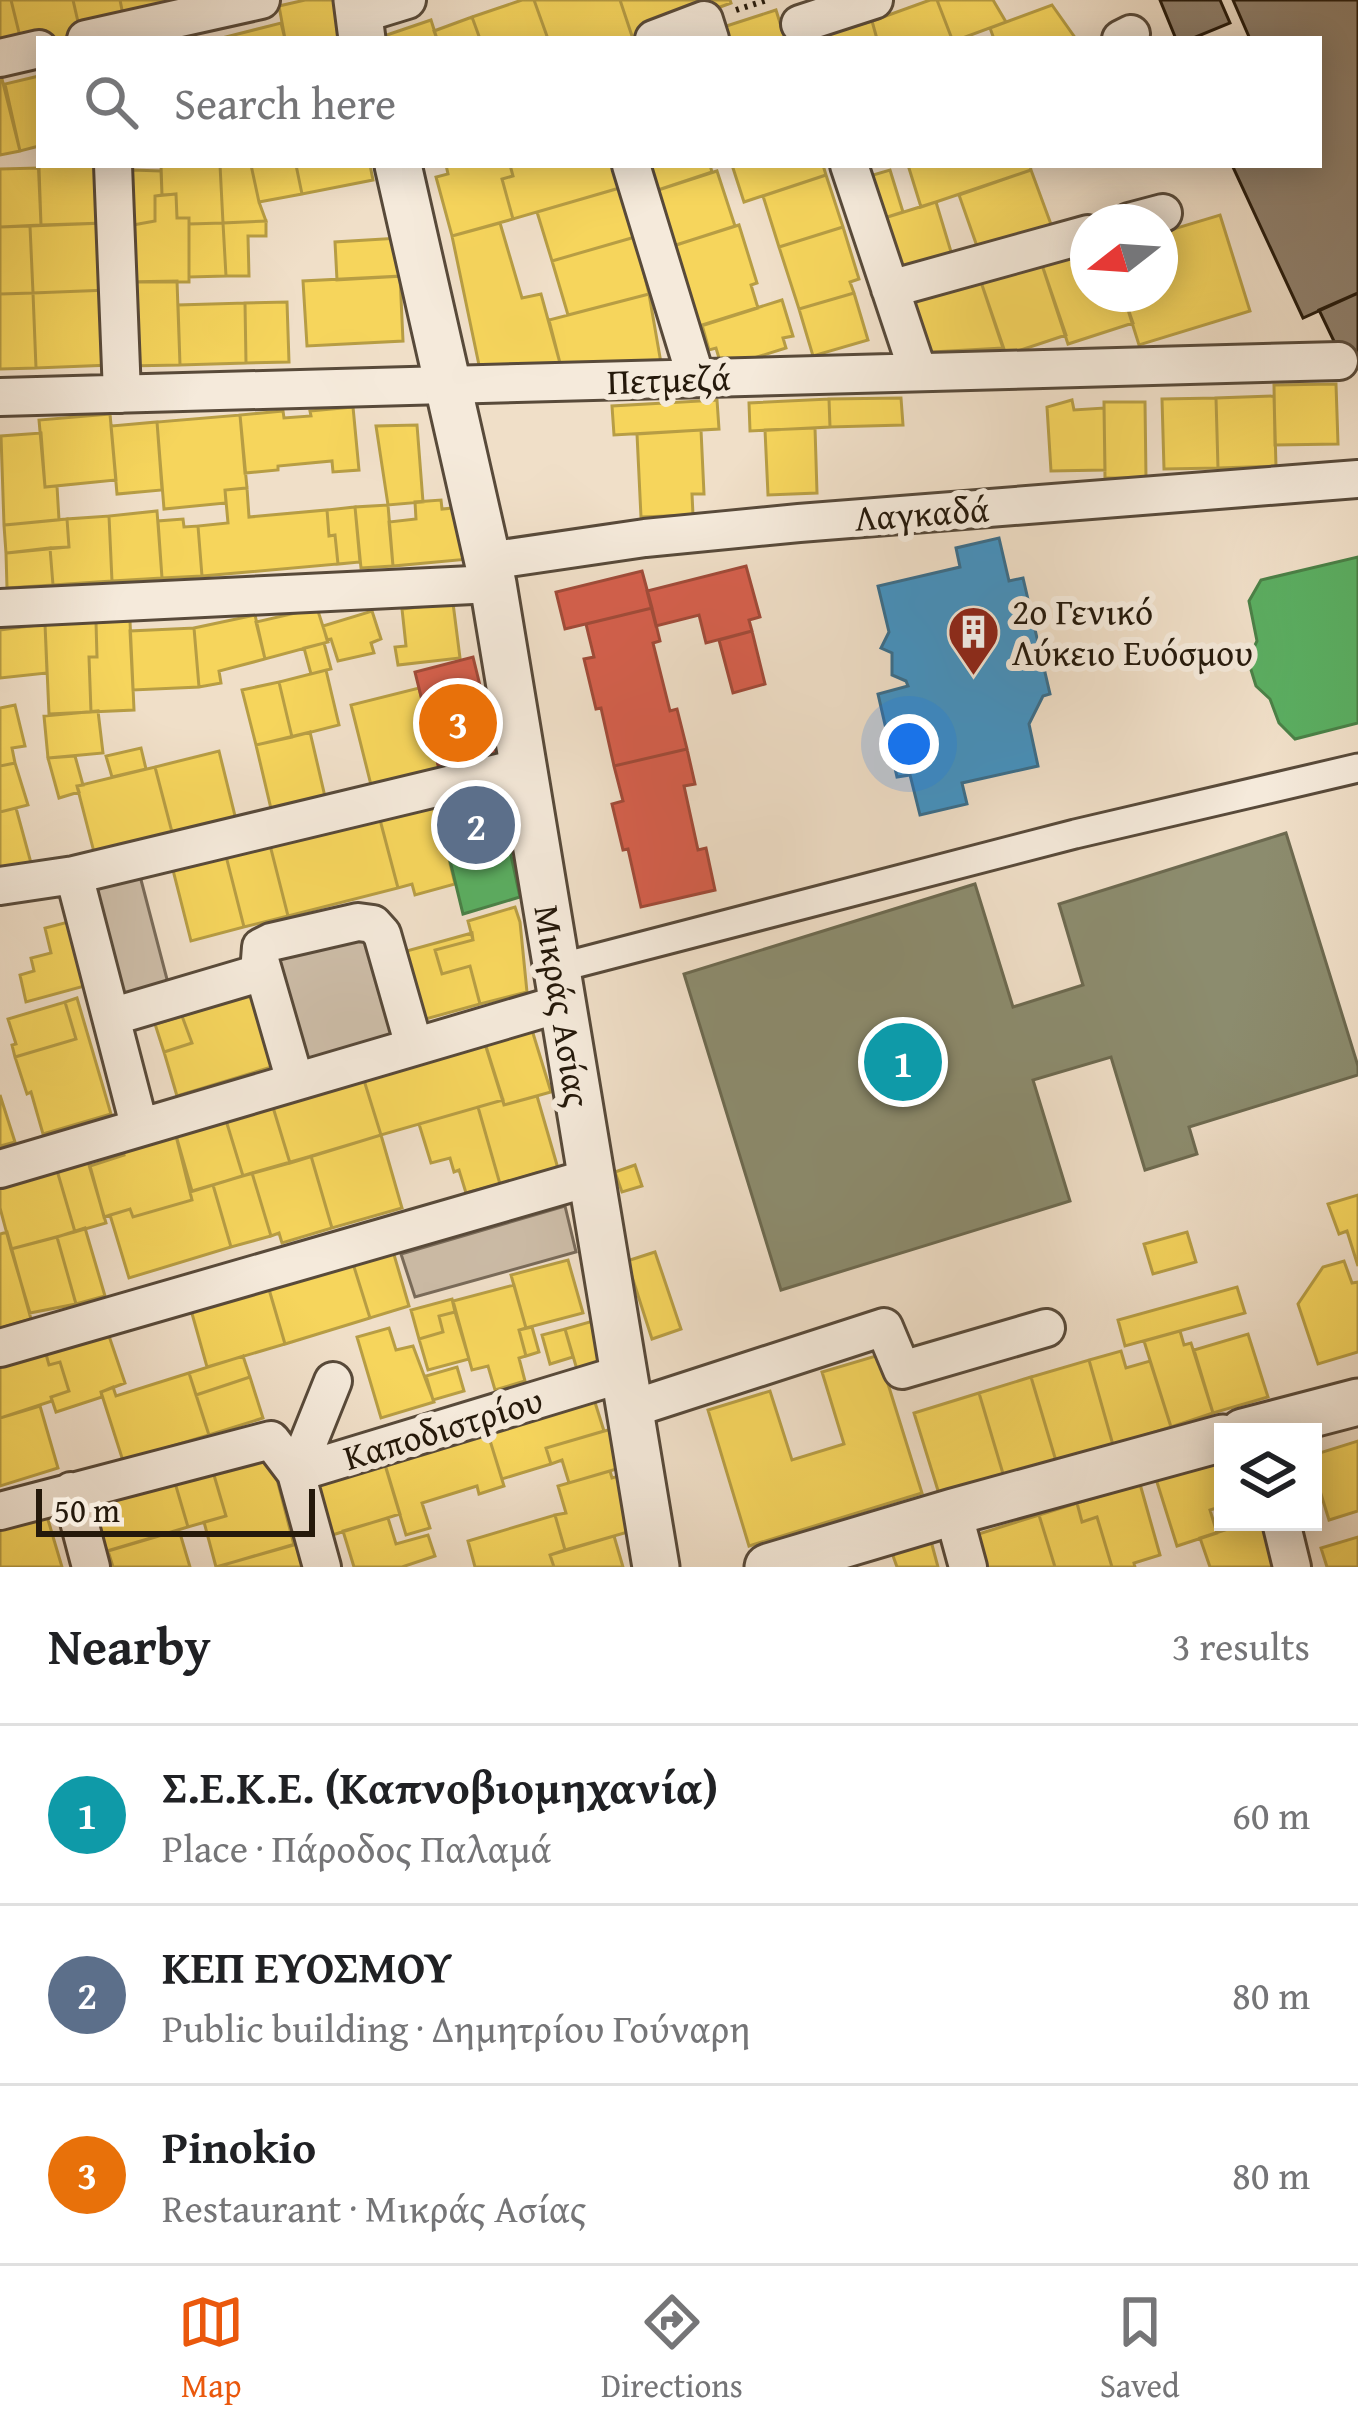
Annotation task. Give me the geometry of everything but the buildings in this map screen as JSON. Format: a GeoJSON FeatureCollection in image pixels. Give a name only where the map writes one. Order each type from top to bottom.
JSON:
{"type":"FeatureCollection","features":[{"type":"Feature","properties":{"kind":"street"},"geometry":{"type":"LineString","coordinates":[[99,36],[261,0]]}},
{"type":"Feature","properties":{"kind":"street"},"geometry":{"type":"LineString","coordinates":[[359,18],[406,0]]}},
{"type":"Feature","properties":{"kind":"street"},"geometry":{"type":"LineString","coordinates":[[799,21],[874,0]]}},
{"type":"Feature","properties":{"kind":"street"},"geometry":{"type":"LineString","coordinates":[[672,36],[707,30]]}},
{"type":"Feature","properties":{"kind":"street"},"geometry":{"type":"LineString","coordinates":[[0,58],[36,51]]}},
{"type":"Feature","properties":{"kind":"street"},"geometry":{"type":"LineString","coordinates":[[113,168],[122,394]]}},
{"type":"Feature","properties":{"kind":"street","name":"Μικράς Ασίας"},"geometry":{"type":"LineString","coordinates":[[399,168],[490,572],[656,1567]]}},
{"type":"Feature","properties":{"kind":"street"},"geometry":{"type":"LineString","coordinates":[[632,168],[696,378]]}},
{"type":"Feature","properties":{"kind":"street"},"geometry":{"type":"LineString","coordinates":[[850,168],[918,372]]}},
{"type":"Feature","properties":{"kind":"street"},"geometry":{"type":"LineString","coordinates":[[890,289],[1070,239]]}},
{"type":"Feature","properties":{"kind":"street","name":"Πετμεζά"},"geometry":{"type":"LineString","coordinates":[[0,397],[1339,361]]}},
{"type":"Feature","properties":{"kind":"street","name":"Λαγκαδά"},"geometry":{"type":"LineString","coordinates":[[0,608],[490,572],[645,538],[1358,479]]}},
{"type":"Feature","properties":{"kind":"street"},"geometry":{"type":"LineString","coordinates":[[0,886],[74,875],[524,767]]}},
{"type":"Feature","properties":{"kind":"street"},"geometry":{"type":"LineString","coordinates":[[0,1169],[414,1046],[560,986],[1075,835],[1358,768]]}},
{"type":"Feature","properties":{"kind":"street"},"geometry":{"type":"LineString","coordinates":[[74,875],[140,1125]]}},
{"type":"Feature","properties":{"kind":"street"},"geometry":{"type":"LineString","coordinates":[[295,1081],[263,972],[263,944],[369,922],[382,934],[414,1046]]}},
{"type":"Feature","properties":{"kind":"street"},"geometry":{"type":"LineString","coordinates":[[111,1016],[263,972]]}},
{"type":"Feature","properties":{"kind":"street"},"geometry":{"type":"LineString","coordinates":[[0,1348],[592,1177]]}},
{"type":"Feature","properties":{"kind":"street","name":"Καποδιστρίου"},"geometry":{"type":"LineString","coordinates":[[0,1511],[271,1440],[296,1473],[884,1327],[902,1370],[1046,1328]]}},
{"type":"Feature","properties":{"kind":"street"},"geometry":{"type":"LineString","coordinates":[[322,1567],[296,1473],[333,1381]]}},
{"type":"Feature","properties":{"kind":"street"},"geometry":{"type":"LineString","coordinates":[[1279,1423],[1358,1402]]}},
{"type":"Feature","properties":{"kind":"street"},"geometry":{"type":"LineString","coordinates":[[772,1566],[1214,1440]]}},
{"type":"Feature","properties":{"kind":"street"},"geometry":{"type":"LineString","coordinates":[[71,1491],[91,1567]]}},
{"type":"Feature","properties":{"kind":"street"},"geometry":{"type":"LineString","coordinates":[[953,1512],[968,1567]]}},
{"type":"Feature","properties":{"kind":"street"},"geometry":{"type":"LineString","coordinates":[[1283,1531],[1292,1567]]}},
{"type":"Feature","properties":{"kind":"shaded area"},"geometry":{"type":"Polygon","coordinates":[[[140,876],[168,983],[121,997],[91,889],[140,876]]]}},
{"type":"Feature","properties":{"kind":"shaded area"},"geometry":{"type":"Polygon","coordinates":[[[370,932],[399,1034],[299,1062],[271,957],[370,932]]]}},
{"type":"Feature","properties":{"kind":"shaded area"},"geometry":{"type":"Polygon","coordinates":[[[565,1206],[576,1252],[415,1297],[401,1254],[565,1206]]]}},
{"type":"Feature","properties":{"kind":"place","name":"2ο Γενικό Λύκειο Ευόσμου"},"geometry":{"type":"Point","coordinates":[973,678]}},
{"type":"Feature","properties":{"kind":"place","name":"Pinokio"},"geometry":{"type":"Point","coordinates":[458,723]}},
{"type":"Feature","properties":{"kind":"place","name":"ΚΕΠ ΕΥΟΣΜΟΥ"},"geometry":{"type":"Point","coordinates":[476,825]}},
{"type":"Feature","properties":{"kind":"place","name":"Σ.Ε.Κ.Ε. (Καπνοβιομηχανία)"},"geometry":{"type":"Point","coordinates":[903,1062]}}]}
